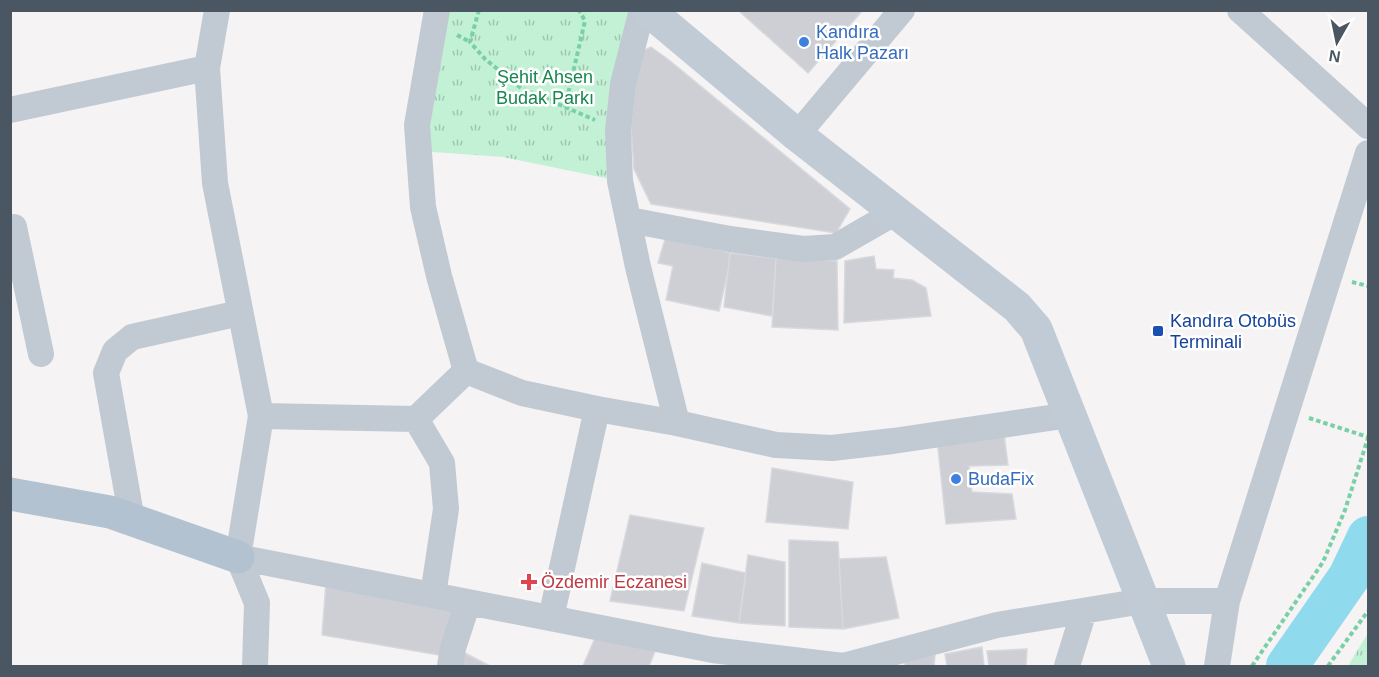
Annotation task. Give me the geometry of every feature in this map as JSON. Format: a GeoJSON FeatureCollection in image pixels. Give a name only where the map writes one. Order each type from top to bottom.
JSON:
{"type":"FeatureCollection","features":[{"type":"Feature","properties":{"kind":"main road"},"geometry":{"type":"LineString","coordinates":[[10,494],[110,512],[238,557]]}},
{"type":"Feature","properties":{"kind":"street"},"geometry":{"type":"LineString","coordinates":[[217,10],[207,68],[215,183],[261,416],[238,557],[257,603],[255,666]]}},
{"type":"Feature","properties":{"kind":"street"},"geometry":{"type":"LineString","coordinates":[[437,10],[417,125],[423,207],[439,276],[466,371]]}},
{"type":"Feature","properties":{"kind":"street"},"geometry":{"type":"LineString","coordinates":[[642,10],[624,84],[618,131],[620,181],[638,267],[676,423]]}},
{"type":"Feature","properties":{"kind":"street"},"geometry":{"type":"LineString","coordinates":[[648,10],[798,135],[1017,307],[1036,329],[1169,666]]}},
{"type":"Feature","properties":{"kind":"street"},"geometry":{"type":"LineString","coordinates":[[798,135],[902,10]]}},
{"type":"Feature","properties":{"kind":"street"},"geometry":{"type":"LineString","coordinates":[[1240,10],[1368,126]]}},
{"type":"Feature","properties":{"kind":"street"},"geometry":{"type":"LineString","coordinates":[[10,110],[207,68]]}},
{"type":"Feature","properties":{"kind":"street"},"geometry":{"type":"LineString","coordinates":[[1217,666],[1227,601],[1368,153]]}},
{"type":"Feature","properties":{"kind":"street"},"geometry":{"type":"LineString","coordinates":[[628,220],[730,239],[803,249],[835,247],[896,212]]}},
{"type":"Feature","properties":{"kind":"street"},"geometry":{"type":"LineString","coordinates":[[10,228],[14,227],[41,354]]}},
{"type":"Feature","properties":{"kind":"street"},"geometry":{"type":"LineString","coordinates":[[132,520],[106,373],[115,351],[132,337],[240,313]]}},
{"type":"Feature","properties":{"kind":"street"},"geometry":{"type":"LineString","coordinates":[[466,371],[522,393],[597,410],[676,423],[776,446],[832,448],[1070,415]]}},
{"type":"Feature","properties":{"kind":"street"},"geometry":{"type":"LineString","coordinates":[[261,416],[416,419],[466,371]]}},
{"type":"Feature","properties":{"kind":"street"},"geometry":{"type":"LineString","coordinates":[[551,618],[597,410]]}},
{"type":"Feature","properties":{"kind":"street"},"geometry":{"type":"LineString","coordinates":[[416,419],[442,463],[446,509],[433,595]]}},
{"type":"Feature","properties":{"kind":"street"},"geometry":{"type":"LineString","coordinates":[[238,557],[713,650],[843,666],[997,625],[1143,601],[1227,601]]}},
{"type":"Feature","properties":{"kind":"street"},"geometry":{"type":"LineString","coordinates":[[450,666],[453,648],[468,602]]}},
{"type":"Feature","properties":{"kind":"street"},"geometry":{"type":"LineString","coordinates":[[1067,666],[1084,611]]}},
{"type":"Feature","properties":{"kind":"path"},"geometry":{"type":"LineString","coordinates":[[479,10],[470,42],[485,59],[521,88],[618,131]]}},
{"type":"Feature","properties":{"kind":"path"},"geometry":{"type":"LineString","coordinates":[[566,107],[585,21],[579,10]]}},
{"type":"Feature","properties":{"kind":"path"},"geometry":{"type":"LineString","coordinates":[[1252,666],[1323,562],[1345,510],[1368,438],[1287,412]]}},
{"type":"Feature","properties":{"kind":"path"},"geometry":{"type":"LineString","coordinates":[[1328,666],[1368,610]]}},
{"type":"Feature","properties":{"kind":"green space","name":"Şehit Ahsen Budak Parkı"},"geometry":{"type":"Polygon","coordinates":[[[437,11],[642,11],[620,181],[503,157],[419,151],[437,11]]]}},
{"type":"Feature","properties":{"kind":"green space"},"geometry":{"type":"Polygon","coordinates":[[[1368,633],[1368,666],[1348,666],[1368,633]]]}},
{"type":"Feature","properties":{"kind":"building","name":"Kandıra Halk Pazarı"},"geometry":{"type":"Polygon","coordinates":[[[738,10],[863,10],[808,73],[738,10]]]}},
{"type":"Feature","properties":{"kind":"building"},"geometry":{"type":"Polygon","coordinates":[[[651,47],[850,209],[836,233],[651,204],[634,169],[631,127],[636,77],[642,51],[651,47]]]}},
{"type":"Feature","properties":{"kind":"building"},"geometry":{"type":"Polygon","coordinates":[[[665,239],[685,240],[730,253],[719,311],[666,300],[673,266],[658,263],[665,239]]]}},
{"type":"Feature","properties":{"kind":"building"},"geometry":{"type":"Polygon","coordinates":[[[730,253],[776,258],[772,316],[724,307],[730,253]]]}},
{"type":"Feature","properties":{"kind":"building"},"geometry":{"type":"Polygon","coordinates":[[[874,256],[876,269],[894,270],[893,278],[912,280],[926,288],[931,316],[844,323],[845,261],[874,256]]]}},
{"type":"Feature","properties":{"kind":"building"},"geometry":{"type":"Polygon","coordinates":[[[776,258],[837,261],[838,330],[772,327],[776,258]]]}},
{"type":"Feature","properties":{"kind":"building","name":"BudaFix"},"geometry":{"type":"Polygon","coordinates":[[[1004,434],[1008,465],[969,466],[972,492],[1012,494],[1016,519],[946,524],[937,439],[1004,434]]]}},
{"type":"Feature","properties":{"kind":"building"},"geometry":{"type":"Polygon","coordinates":[[[772,468],[853,482],[848,529],[766,522],[772,468]]]}},
{"type":"Feature","properties":{"kind":"building"},"geometry":{"type":"Polygon","coordinates":[[[630,515],[704,528],[684,611],[610,601],[630,515]]]}},
{"type":"Feature","properties":{"kind":"building"},"geometry":{"type":"Polygon","coordinates":[[[789,540],[838,542],[843,629],[789,627],[789,540]]]}},
{"type":"Feature","properties":{"kind":"building"},"geometry":{"type":"Polygon","coordinates":[[[748,555],[785,562],[785,626],[739,623],[748,555]]]}},
{"type":"Feature","properties":{"kind":"building"},"geometry":{"type":"Polygon","coordinates":[[[886,557],[899,618],[843,629],[839,559],[886,557]]]}},
{"type":"Feature","properties":{"kind":"building"},"geometry":{"type":"Polygon","coordinates":[[[702,563],[746,573],[739,623],[692,616],[702,563]]]}},
{"type":"Feature","properties":{"kind":"building"},"geometry":{"type":"Polygon","coordinates":[[[326,583],[455,606],[444,656],[322,635],[326,583]]]}},
{"type":"Feature","properties":{"kind":"building"},"geometry":{"type":"Polygon","coordinates":[[[598,631],[656,649],[649,666],[583,666],[598,631]]]}},
{"type":"Feature","properties":{"kind":"building"},"geometry":{"type":"Polygon","coordinates":[[[982,647],[984,666],[947,666],[945,654],[982,647]]]}},
{"type":"Feature","properties":{"kind":"building"},"geometry":{"type":"Polygon","coordinates":[[[455,648],[490,666],[453,666],[455,648]]]}},
{"type":"Feature","properties":{"kind":"building"},"geometry":{"type":"Polygon","coordinates":[[[1027,649],[1026,666],[989,666],[987,651],[1027,649]]]}},
{"type":"Feature","properties":{"kind":"building"},"geometry":{"type":"Polygon","coordinates":[[[905,654],[935,655],[934,666],[905,666],[905,654]]]}},
{"type":"Feature","properties":{"kind":"waterway"},"geometry":{"type":"LineString","coordinates":[[1287,666],[1349,577],[1368,537]]}},
{"type":"Feature","properties":{"kind":"place","name":"Kandıra Halk Pazarı"},"geometry":{"type":"Point","coordinates":[804,42]}},
{"type":"Feature","properties":{"kind":"place","name":"Kandıra Otobüs Terminali"},"geometry":{"type":"Point","coordinates":[1158,331]}},
{"type":"Feature","properties":{"kind":"place","name":"BudaFix"},"geometry":{"type":"Point","coordinates":[956,479]}},
{"type":"Feature","properties":{"kind":"place","name":"Özdemir Eczanesi"},"geometry":{"type":"Point","coordinates":[529,582]}}]}
